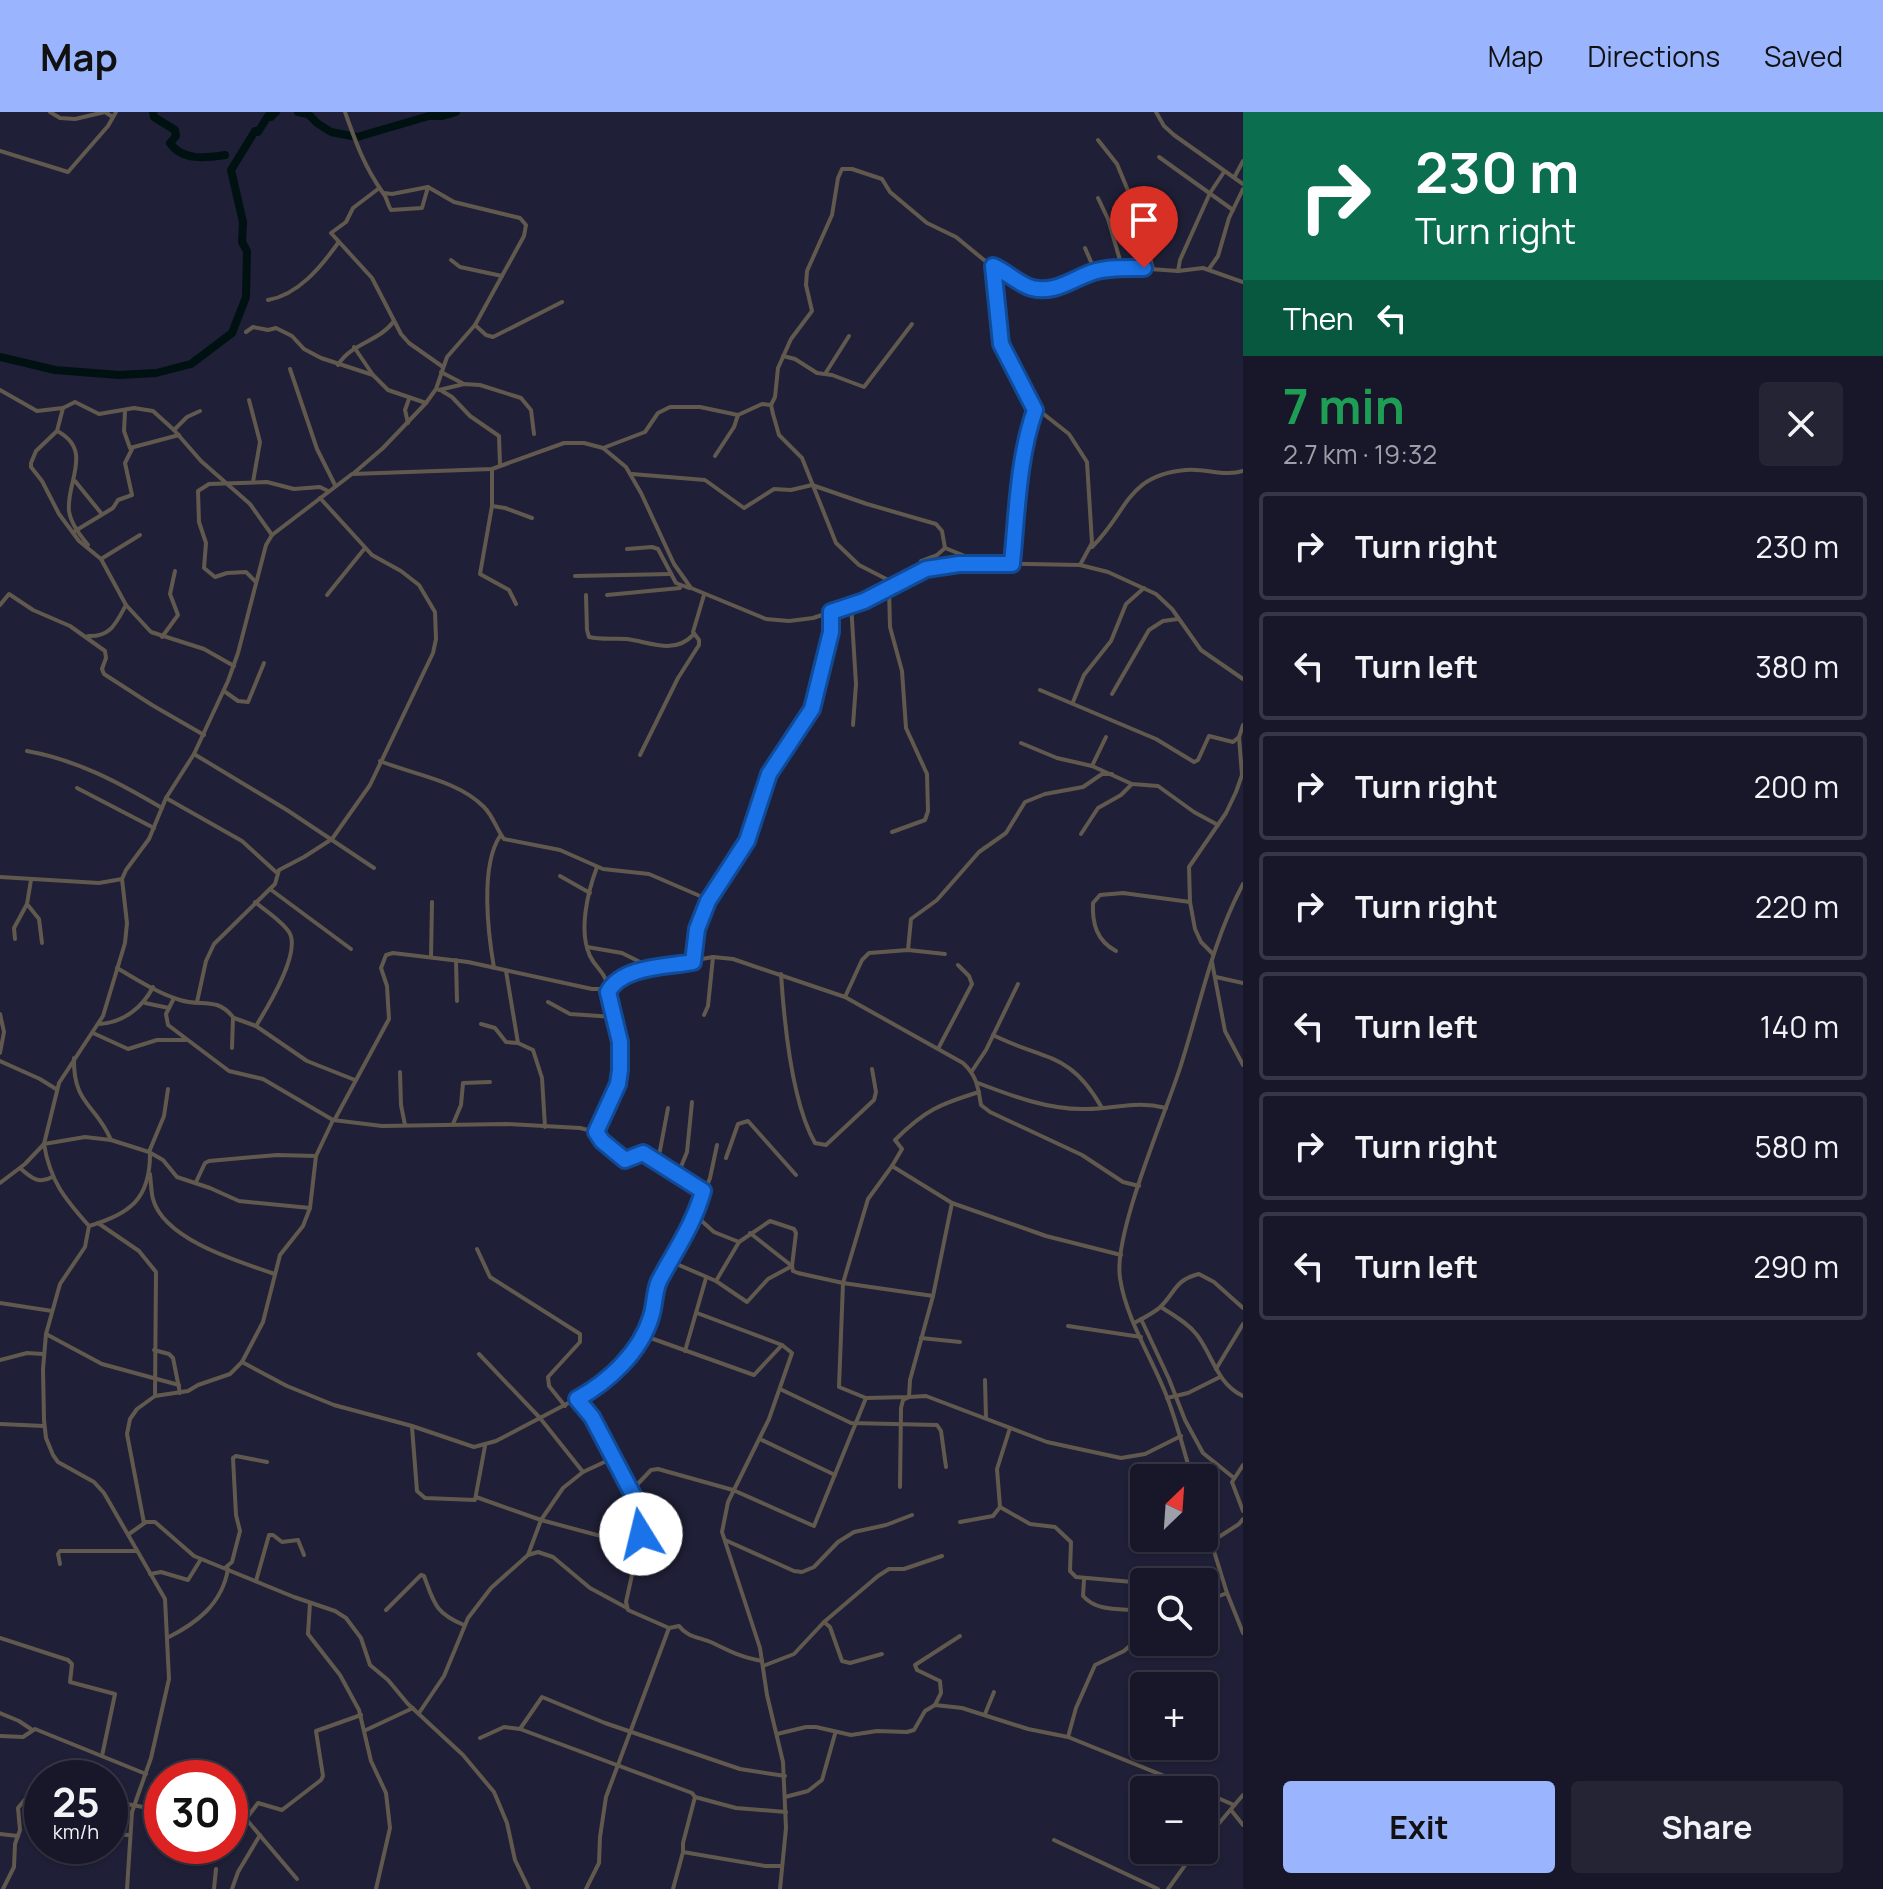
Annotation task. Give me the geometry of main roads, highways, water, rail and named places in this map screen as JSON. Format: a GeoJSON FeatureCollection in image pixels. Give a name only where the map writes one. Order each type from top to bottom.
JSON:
{"type":"FeatureCollection","features":[{"type":"Feature","properties":{"kind":"waterway"},"geometry":{"type":"LineString","coordinates":[[153,112],[154,117],[175,130],[176,136],[170,143],[181,153],[202,157],[225,155]]}},
{"type":"Feature","properties":{"kind":"waterway"},"geometry":{"type":"LineString","coordinates":[[0,357],[55,370],[119,375],[156,373],[191,364],[232,333],[246,297],[247,251],[242,242],[243,222],[231,170],[255,131],[258,132],[268,116],[276,112]]}},
{"type":"Feature","properties":{"kind":"waterway"},"geometry":{"type":"LineString","coordinates":[[298,112],[308,114],[331,132],[357,137],[429,116],[456,112]]}}]}
